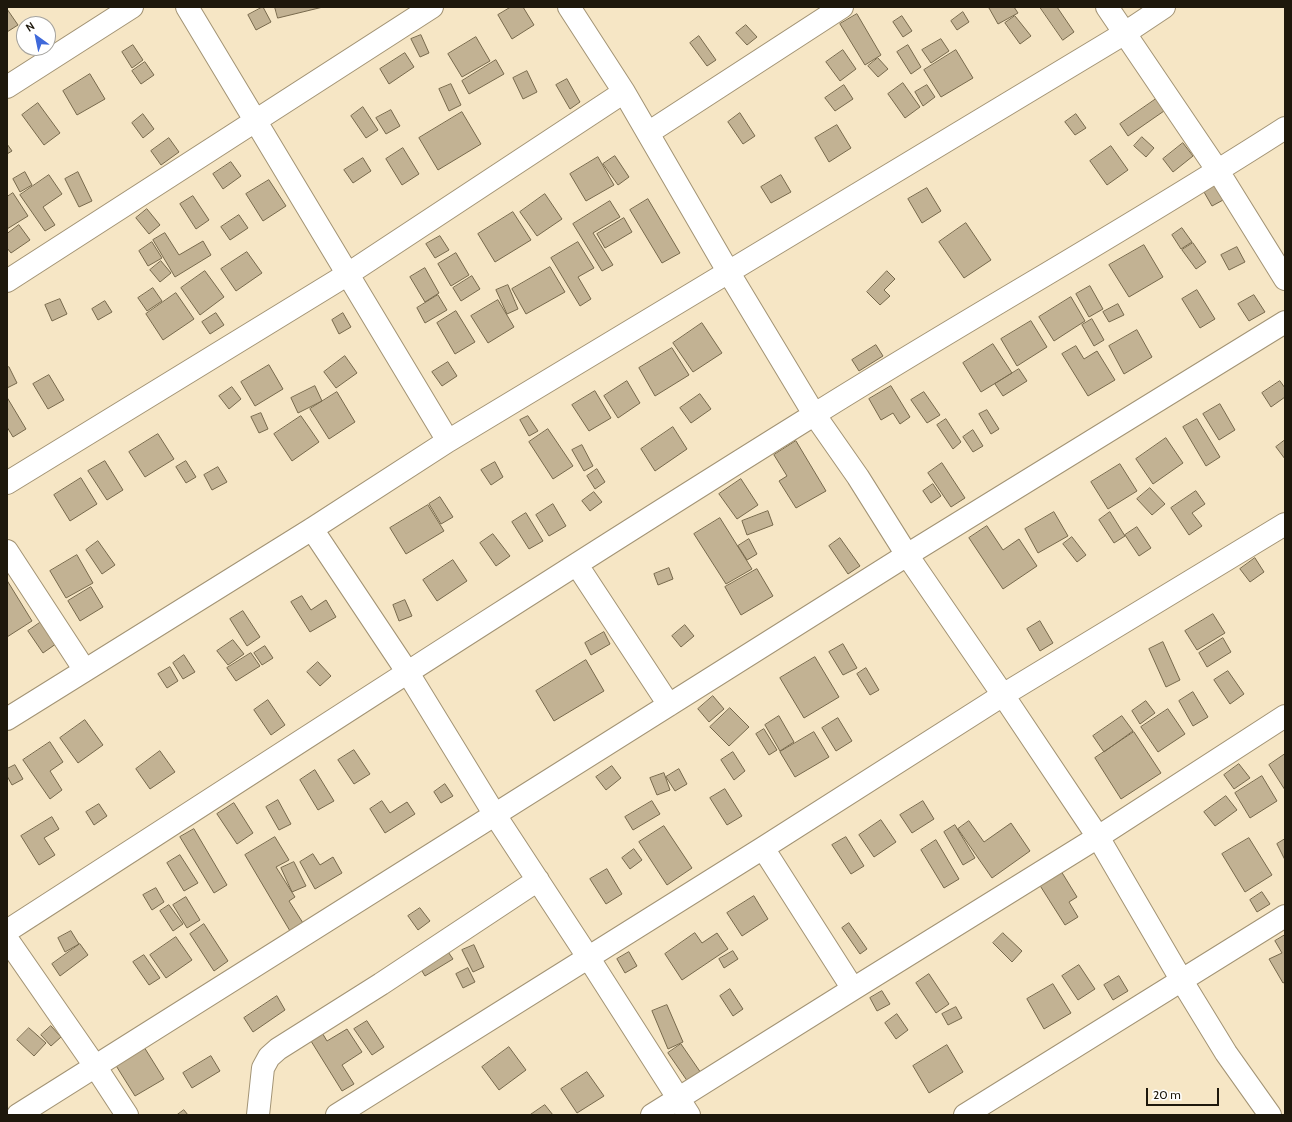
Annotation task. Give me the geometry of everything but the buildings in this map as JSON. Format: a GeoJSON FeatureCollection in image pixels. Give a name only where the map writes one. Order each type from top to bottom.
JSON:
{"type":"FeatureCollection","features":[{"type":"Feature","properties":{"kind":"street"},"geometry":{"type":"LineString","coordinates":[[7,87],[132,7]]}},
{"type":"Feature","properties":{"kind":"street"},"geometry":{"type":"LineString","coordinates":[[187,7],[448,441]]}},
{"type":"Feature","properties":{"kind":"street"},"geometry":{"type":"LineString","coordinates":[[7,281],[432,7]]}},
{"type":"Feature","properties":{"kind":"street"},"geometry":{"type":"LineString","coordinates":[[648,133],[842,7]]}},
{"type":"Feature","properties":{"kind":"street"},"geometry":{"type":"LineString","coordinates":[[1107,7],[1218,171],[1285,279]]}},
{"type":"Feature","properties":{"kind":"street"},"geometry":{"type":"LineString","coordinates":[[7,719],[448,441],[1125,33],[1164,7]]}},
{"type":"Feature","properties":{"kind":"street"},"geometry":{"type":"LineString","coordinates":[[575,9],[729,273],[814,414],[858,477],[907,555],[1098,837],[1226,1054],[1270,1115]]}},
{"type":"Feature","properties":{"kind":"street"},"geometry":{"type":"LineString","coordinates":[[7,483],[348,274],[624,92]]}},
{"type":"Feature","properties":{"kind":"street"},"geometry":{"type":"LineString","coordinates":[[7,931],[814,414],[1218,171],[1285,128]]}},
{"type":"Feature","properties":{"kind":"street"},"geometry":{"type":"LineString","coordinates":[[18,1115],[907,555],[1285,322]]}},
{"type":"Feature","properties":{"kind":"street"},"geometry":{"type":"LineString","coordinates":[[337,1115],[763,848],[1003,695],[1285,524]]}},
{"type":"Feature","properties":{"kind":"street"},"geometry":{"type":"LineString","coordinates":[[312,528],[408,673],[495,815],[684,1107]]}},
{"type":"Feature","properties":{"kind":"street"},"geometry":{"type":"LineString","coordinates":[[7,551],[84,670]]}},
{"type":"Feature","properties":{"kind":"street"},"geometry":{"type":"LineString","coordinates":[[577,565],[669,705]]}},
{"type":"Feature","properties":{"kind":"street"},"geometry":{"type":"LineString","coordinates":[[652,1115],[684,1107],[853,989],[1098,837],[1285,716]]}},
{"type":"Feature","properties":{"kind":"street"},"geometry":{"type":"LineString","coordinates":[[763,848],[853,989]]}},
{"type":"Feature","properties":{"kind":"street"},"geometry":{"type":"LineString","coordinates":[[258,1115],[263,1068],[269,1057],[278,1049],[381,984],[538,880]]}},
{"type":"Feature","properties":{"kind":"street"},"geometry":{"type":"LineString","coordinates":[[966,1115],[1285,916]]}},
{"type":"Feature","properties":{"kind":"street"},"geometry":{"type":"LineString","coordinates":[[7,939],[128,1115]]}}]}
